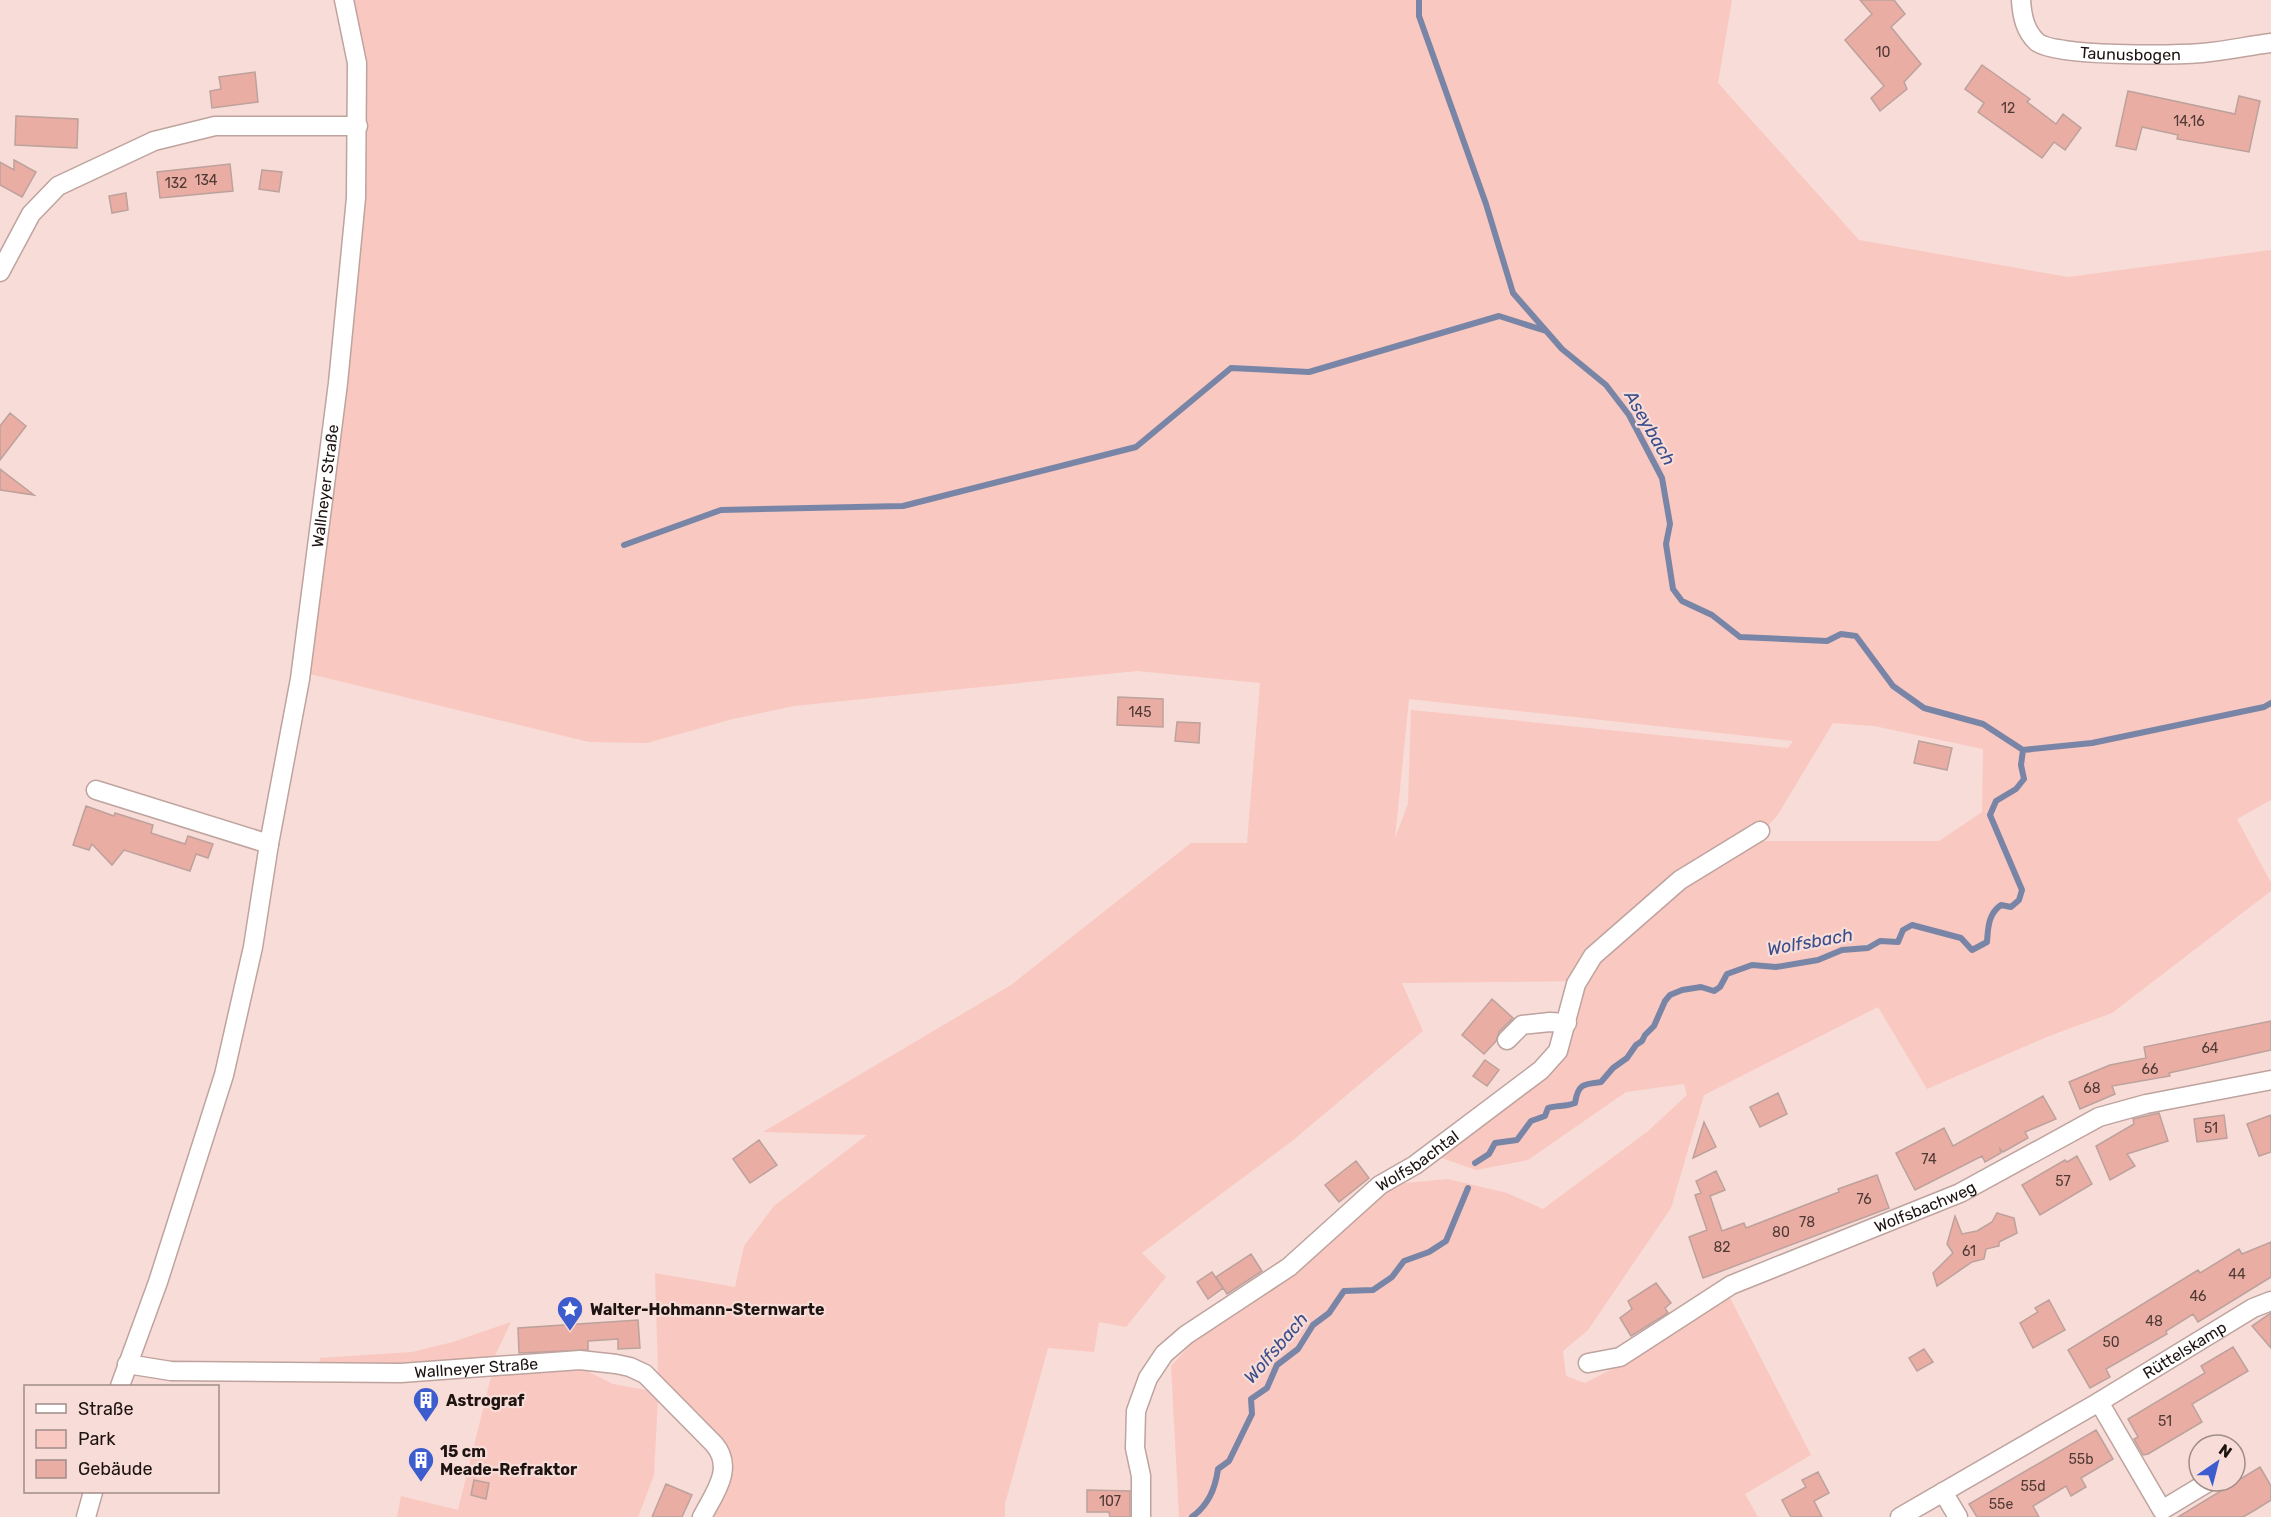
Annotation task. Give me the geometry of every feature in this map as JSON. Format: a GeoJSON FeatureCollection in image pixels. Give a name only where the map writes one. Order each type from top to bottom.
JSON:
{"type":"FeatureCollection","features":[{"type":"Feature","properties":{"kind":"street","name":"Wallneyer Straße"},"geometry":{"type":"LineString","coordinates":[[120,1385],[158,1282],[224,1075],[253,947],[269,844],[300,679],[338,383],[356,198],[357,63],[344,0]]}},
{"type":"Feature","properties":{"kind":"street","name":"Taunusbogen"},"geometry":{"type":"LineString","coordinates":[[2021,0],[2024,25],[2038,43],[2052,48],[2096,53],[2201,53],[2271,43]]}},
{"type":"Feature","properties":{"kind":"street"},"geometry":{"type":"LineString","coordinates":[[0,272],[31,214],[58,186],[154,141],[215,126],[358,126]]}},
{"type":"Feature","properties":{"kind":"street"},"geometry":{"type":"LineString","coordinates":[[96,790],[269,844]]}},
{"type":"Feature","properties":{"kind":"street","name":"Wolfsbachtal"},"geometry":{"type":"LineString","coordinates":[[1141,1517],[1141,1476],[1135,1448],[1136,1411],[1148,1378],[1164,1354],[1186,1335],[1289,1268],[1380,1185],[1415,1165],[1541,1070],[1557,1051],[1567,1023],[1576,984],[1593,956],[1680,880],[1760,831]]}},
{"type":"Feature","properties":{"kind":"street"},"geometry":{"type":"LineString","coordinates":[[1507,1040],[1522,1025],[1567,1023]]}},
{"type":"Feature","properties":{"kind":"street","name":"Wolfsbachweg"},"geometry":{"type":"LineString","coordinates":[[1587,1363],[1620,1357],[1731,1285],[1960,1193],[2099,1117],[2146,1104],[2271,1080]]}},
{"type":"Feature","properties":{"kind":"street","name":"Rüttelskamp"},"geometry":{"type":"LineString","coordinates":[[1900,1517],[2099,1402],[2253,1308],[2271,1301]]}},
{"type":"Feature","properties":{"kind":"street","name":"Wallneyer Straße"},"geometry":{"type":"LineString","coordinates":[[127,1364],[171,1371],[307,1373],[401,1373],[580,1360],[630,1367],[645,1374],[714,1444],[721,1454],[724,1471],[702,1517]]}},
{"type":"Feature","properties":{"kind":"street"},"geometry":{"type":"LineString","coordinates":[[2099,1402],[2156,1513],[2190,1493]]}},
{"type":"Feature","properties":{"kind":"street"},"geometry":{"type":"LineString","coordinates":[[1943,1492],[1958,1517]]}},
{"type":"Feature","properties":{"kind":"street"},"geometry":{"type":"LineString","coordinates":[[86,1517],[92,1493]]}},
{"type":"Feature","properties":{"kind":"green space"},"geometry":{"type":"Polygon","coordinates":[[[350,0],[1732,0],[1718,83],[1859,240],[2068,277],[2271,250],[2271,800],[2237,819],[2271,883],[2271,891],[2112,1013],[2049,1036],[1927,1089],[1878,1007],[1704,1095],[1671,1208],[1588,1330],[1563,1351],[1566,1376],[1585,1383],[1647,1351],[1729,1296],[1811,1455],[1745,1494],[1758,1517],[1179,1517],[1171,1366],[1203,1331],[1290,1277],[1395,1184],[1448,1179],[1507,1193],[1543,1209],[1647,1132],[1687,1095],[1684,1084],[1626,1092],[1528,1160],[1476,1170],[1439,1157],[1554,1071],[1585,981],[1402,983],[1423,1031],[1292,1141],[1142,1253],[1166,1277],[1126,1327],[1099,1322],[1094,1352],[1048,1348],[1005,1504],[1005,1517],[707,1517],[731,1463],[662,1386],[658,1372],[655,1273],[735,1287],[744,1246],[774,1206],[867,1135],[763,1132],[1011,985],[1191,843],[1247,843],[1260,683],[1137,671],[794,706],[733,719],[647,743],[589,742],[310,674],[366,183],[365,78],[350,0]],[[1409,699],[1395,838],[1408,804],[1411,710],[1788,748],[1793,741],[1409,699]],[[1833,723],[1777,816],[1754,841],[1939,841],[1982,812],[1983,749],[1874,726],[1833,723]]]}},
{"type":"Feature","properties":{"kind":"green space"},"geometry":{"type":"Polygon","coordinates":[[[511,1322],[492,1362],[319,1365],[320,1358],[412,1352],[453,1342],[511,1322]]]}},
{"type":"Feature","properties":{"kind":"green space"},"geometry":{"type":"Polygon","coordinates":[[[577,1366],[613,1384],[646,1390],[658,1397],[654,1475],[638,1517],[397,1517],[401,1496],[458,1510],[492,1373],[577,1366]]]}},
{"type":"Feature","properties":{"kind":"building"},"geometry":{"type":"Polygon","coordinates":[[[1860,0],[1894,0],[1905,14],[1891,27],[1921,64],[1904,82],[1907,89],[1880,111],[1871,98],[1884,86],[1845,40],[1872,14],[1860,0]]]}},
{"type":"Feature","properties":{"kind":"building"},"geometry":{"type":"Polygon","coordinates":[[[1982,65],[2030,99],[2027,102],[2056,124],[2063,114],[2081,128],[2065,150],[2054,142],[2042,158],[1978,112],[1984,103],[1965,89],[1982,65]]]}},
{"type":"Feature","properties":{"kind":"building"},"geometry":{"type":"Polygon","coordinates":[[[255,72],[258,102],[212,108],[210,91],[221,89],[219,77],[255,72]]]}},
{"type":"Feature","properties":{"kind":"building"},"geometry":{"type":"Polygon","coordinates":[[[2128,91],[2235,114],[2239,96],[2260,101],[2249,152],[2177,139],[2178,135],[2142,127],[2136,150],[2116,146],[2128,91]]]}},
{"type":"Feature","properties":{"kind":"building"},"geometry":{"type":"Polygon","coordinates":[[[16,116],[78,119],[77,148],[15,145],[16,116]]]}},
{"type":"Feature","properties":{"kind":"building"},"geometry":{"type":"Polygon","coordinates":[[[14,160],[36,172],[22,197],[0,185],[0,162],[14,170],[14,160]]]}},
{"type":"Feature","properties":{"kind":"building"},"geometry":{"type":"Polygon","coordinates":[[[230,164],[233,191],[160,198],[157,172],[230,164]]]}},
{"type":"Feature","properties":{"kind":"building"},"geometry":{"type":"Polygon","coordinates":[[[262,170],[282,172],[279,192],[259,189],[262,170]]]}},
{"type":"Feature","properties":{"kind":"building"},"geometry":{"type":"Polygon","coordinates":[[[126,193],[128,210],[112,213],[109,196],[126,193]]]}},
{"type":"Feature","properties":{"kind":"building"},"geometry":{"type":"Polygon","coordinates":[[[10,413],[26,426],[0,460],[0,426],[10,413]]]}},
{"type":"Feature","properties":{"kind":"building"},"geometry":{"type":"Polygon","coordinates":[[[0,469],[34,495],[0,490],[0,469]]]}},
{"type":"Feature","properties":{"kind":"building"},"geometry":{"type":"Polygon","coordinates":[[[1118,697],[1163,699],[1163,727],[1117,725],[1118,697]]]}},
{"type":"Feature","properties":{"kind":"building"},"geometry":{"type":"Polygon","coordinates":[[[1177,722],[1200,723],[1199,743],[1175,741],[1177,722]]]}},
{"type":"Feature","properties":{"kind":"building"},"geometry":{"type":"Polygon","coordinates":[[[1919,741],[1952,748],[1947,770],[1914,763],[1919,741]]]}},
{"type":"Feature","properties":{"kind":"building"},"geometry":{"type":"Polygon","coordinates":[[[86,806],[114,816],[115,813],[153,825],[151,833],[185,844],[188,836],[213,844],[208,858],[196,854],[190,871],[124,850],[112,865],[92,844],[89,850],[73,845],[86,806]]]}},
{"type":"Feature","properties":{"kind":"building"},"geometry":{"type":"Polygon","coordinates":[[[1492,999],[1513,1018],[1499,1032],[1496,1041],[1484,1054],[1462,1035],[1492,999]]]}},
{"type":"Feature","properties":{"kind":"building"},"geometry":{"type":"Polygon","coordinates":[[[2271,1021],[2271,1050],[2169,1073],[2170,1076],[2112,1086],[2115,1094],[2080,1109],[2069,1082],[2110,1065],[2146,1058],[2144,1047],[2271,1021]]]}},
{"type":"Feature","properties":{"kind":"building"},"geometry":{"type":"Polygon","coordinates":[[[1485,1060],[1499,1070],[1487,1086],[1473,1076],[1485,1060]]]}},
{"type":"Feature","properties":{"kind":"building"},"geometry":{"type":"Polygon","coordinates":[[[1778,1093],[1787,1114],[1760,1127],[1750,1107],[1778,1093]]]}},
{"type":"Feature","properties":{"kind":"building"},"geometry":{"type":"Polygon","coordinates":[[[2043,1096],[2056,1119],[2025,1132],[2028,1138],[2003,1152],[2000,1149],[2001,1153],[1985,1162],[1982,1156],[1915,1190],[1896,1153],[1944,1128],[1953,1146],[2043,1096]]]}},
{"type":"Feature","properties":{"kind":"building"},"geometry":{"type":"Polygon","coordinates":[[[2159,1113],[2168,1141],[2127,1154],[2135,1166],[2110,1180],[2096,1146],[2134,1124],[2133,1119],[2159,1113]]]}},
{"type":"Feature","properties":{"kind":"building"},"geometry":{"type":"Polygon","coordinates":[[[2224,1115],[2227,1138],[2197,1142],[2194,1119],[2224,1115]]]}},
{"type":"Feature","properties":{"kind":"building"},"geometry":{"type":"Polygon","coordinates":[[[2271,1115],[2271,1152],[2259,1156],[2247,1124],[2271,1115]]]}},
{"type":"Feature","properties":{"kind":"building"},"geometry":{"type":"Polygon","coordinates":[[[1704,1122],[1716,1147],[1693,1158],[1704,1122]]]}},
{"type":"Feature","properties":{"kind":"building"},"geometry":{"type":"Polygon","coordinates":[[[759,1140],[777,1165],[750,1183],[733,1159],[759,1140]]]}},
{"type":"Feature","properties":{"kind":"building"},"geometry":{"type":"Polygon","coordinates":[[[2077,1156],[2092,1184],[2040,1215],[2022,1185],[2065,1160],[2067,1162],[2077,1156]]]}},
{"type":"Feature","properties":{"kind":"building"},"geometry":{"type":"Polygon","coordinates":[[[1356,1161],[1369,1178],[1339,1202],[1325,1185],[1356,1161]]]}},
{"type":"Feature","properties":{"kind":"building"},"geometry":{"type":"Polygon","coordinates":[[[1716,1171],[1725,1190],[1710,1196],[1722,1231],[1744,1223],[1746,1228],[1877,1175],[1889,1208],[1703,1278],[1689,1237],[1707,1230],[1695,1195],[1701,1193],[1696,1181],[1716,1171]]]}},
{"type":"Feature","properties":{"kind":"building"},"geometry":{"type":"Polygon","coordinates":[[[1997,1213],[2014,1218],[2017,1233],[1999,1242],[1999,1246],[1986,1249],[1984,1259],[1972,1262],[1937,1286],[1933,1273],[1953,1253],[1947,1244],[1955,1216],[1962,1234],[1977,1231],[1992,1222],[1997,1213]]]}},
{"type":"Feature","properties":{"kind":"building"},"geometry":{"type":"Polygon","coordinates":[[[2271,1242],[2271,1277],[2198,1322],[2193,1314],[2166,1331],[2167,1334],[2106,1369],[2110,1377],[2090,1388],[2068,1350],[2198,1270],[2200,1273],[2239,1249],[2242,1254],[2271,1242]]]}},
{"type":"Feature","properties":{"kind":"building"},"geometry":{"type":"Polygon","coordinates":[[[1251,1254],[1262,1271],[1227,1294],[1216,1277],[1251,1254]]]}},
{"type":"Feature","properties":{"kind":"building"},"geometry":{"type":"Polygon","coordinates":[[[1212,1272],[1223,1288],[1208,1299],[1197,1282],[1212,1272]]]}},
{"type":"Feature","properties":{"kind":"building"},"geometry":{"type":"Polygon","coordinates":[[[1656,1283],[1671,1303],[1665,1308],[1668,1313],[1631,1336],[1620,1318],[1632,1309],[1628,1301],[1656,1283]]]}},
{"type":"Feature","properties":{"kind":"building"},"geometry":{"type":"Polygon","coordinates":[[[2049,1300],[2065,1330],[2033,1348],[2020,1323],[2038,1312],[2035,1308],[2049,1300]]]}},
{"type":"Feature","properties":{"kind":"building"},"geometry":{"type":"Polygon","coordinates":[[[2271,1313],[2271,1348],[2252,1326],[2271,1313]]]}},
{"type":"Feature","properties":{"kind":"building"},"geometry":{"type":"Polygon","coordinates":[[[638,1320],[640,1348],[618,1349],[618,1339],[588,1341],[588,1350],[519,1353],[518,1328],[638,1320]]]}},
{"type":"Feature","properties":{"kind":"building"},"geometry":{"type":"Polygon","coordinates":[[[2233,1347],[2248,1371],[2192,1404],[2202,1422],[2143,1455],[2134,1439],[2138,1437],[2128,1419],[2205,1373],[2201,1366],[2233,1347]]]}},
{"type":"Feature","properties":{"kind":"building"},"geometry":{"type":"Polygon","coordinates":[[[1924,1349],[1933,1362],[1917,1371],[1909,1358],[1924,1349]]]}},
{"type":"Feature","properties":{"kind":"building"},"geometry":{"type":"Polygon","coordinates":[[[2096,1430],[2113,1459],[2081,1478],[2086,1487],[2071,1496],[2066,1486],[2033,1506],[2039,1517],[1977,1517],[1969,1504],[2096,1430]]]}},
{"type":"Feature","properties":{"kind":"building"},"geometry":{"type":"Polygon","coordinates":[[[2260,1467],[2271,1486],[2271,1500],[2243,1517],[2178,1517],[2217,1493],[2247,1493],[2247,1475],[2260,1467]]]}},
{"type":"Feature","properties":{"kind":"building"},"geometry":{"type":"Polygon","coordinates":[[[1818,1472],[1829,1493],[1814,1501],[1822,1517],[1791,1517],[1782,1500],[1806,1487],[1802,1480],[1818,1472]]]}},
{"type":"Feature","properties":{"kind":"building"},"geometry":{"type":"Polygon","coordinates":[[[474,1480],[489,1483],[486,1499],[471,1495],[474,1480]]]}},
{"type":"Feature","properties":{"kind":"building"},"geometry":{"type":"Polygon","coordinates":[[[666,1484],[692,1495],[682,1517],[652,1517],[666,1484]]]}},
{"type":"Feature","properties":{"kind":"building"},"geometry":{"type":"Polygon","coordinates":[[[1087,1490],[1130,1491],[1130,1517],[1110,1517],[1109,1512],[1087,1512],[1087,1490]]]}},
{"type":"Feature","properties":{"kind":"waterway","name":"Aseybach"},"geometry":{"type":"LineString","coordinates":[[1419,0],[1419,16],[1486,204],[1513,293],[1562,349],[1606,385],[1629,415],[1662,478],[1670,524],[1666,544],[1673,589],[1682,601],[1712,615],[1740,637],[1827,641],[1841,634],[1856,636],[1893,686],[1924,708],[1983,724],[2023,750]]}},
{"type":"Feature","properties":{"kind":"waterway"},"geometry":{"type":"LineString","coordinates":[[624,545],[721,510],[903,506],[1136,447],[1231,368],[1309,372],[1499,316],[1546,331]]}},
{"type":"Feature","properties":{"kind":"waterway","name":"Wolfsbach"},"geometry":{"type":"LineString","coordinates":[[2023,750],[2092,743],[2264,707],[2271,703]]}},
{"type":"Feature","properties":{"kind":"waterway","name":"Wolfsbach"},"geometry":{"type":"LineString","coordinates":[[1475,1163],[1489,1154],[1495,1143],[1517,1140],[1531,1121],[1545,1116],[1548,1108],[1575,1103],[1582,1086],[1601,1082],[1613,1068],[1627,1058],[1654,1026],[1670,995],[1682,990],[1701,987],[1714,991],[1720,987],[1727,974],[1752,965],[1776,967],[1818,960],[1842,950],[1868,948],[1880,941],[1898,942],[1903,930],[1912,925],[1961,938],[1972,950],[1987,942],[1993,913],[2001,905],[2011,907],[2019,900],[2022,890],[1990,815],[1996,801],[2016,789],[2024,779],[2021,765],[2023,750]]}},
{"type":"Feature","properties":{"kind":"waterway","name":"Wolfsbach"},"geometry":{"type":"LineString","coordinates":[[1192,1517],[1210,1496],[1218,1469],[1229,1461],[1252,1414],[1251,1399],[1267,1388],[1277,1365],[1298,1349],[1313,1325],[1329,1313],[1344,1291],[1373,1290],[1392,1277],[1404,1261],[1429,1252],[1446,1241],[1468,1188]]}},
{"type":"Feature","properties":{"kind":"place","name":"Walter-Hohmann-Sternwarte"},"geometry":{"type":"Point","coordinates":[570,1332]}},
{"type":"Feature","properties":{"kind":"place","name":"Astrograf"},"geometry":{"type":"Point","coordinates":[426,1423]}},
{"type":"Feature","properties":{"kind":"place","name":"15 cm Meade-Refraktor"},"geometry":{"type":"Point","coordinates":[421,1483]}}]}
